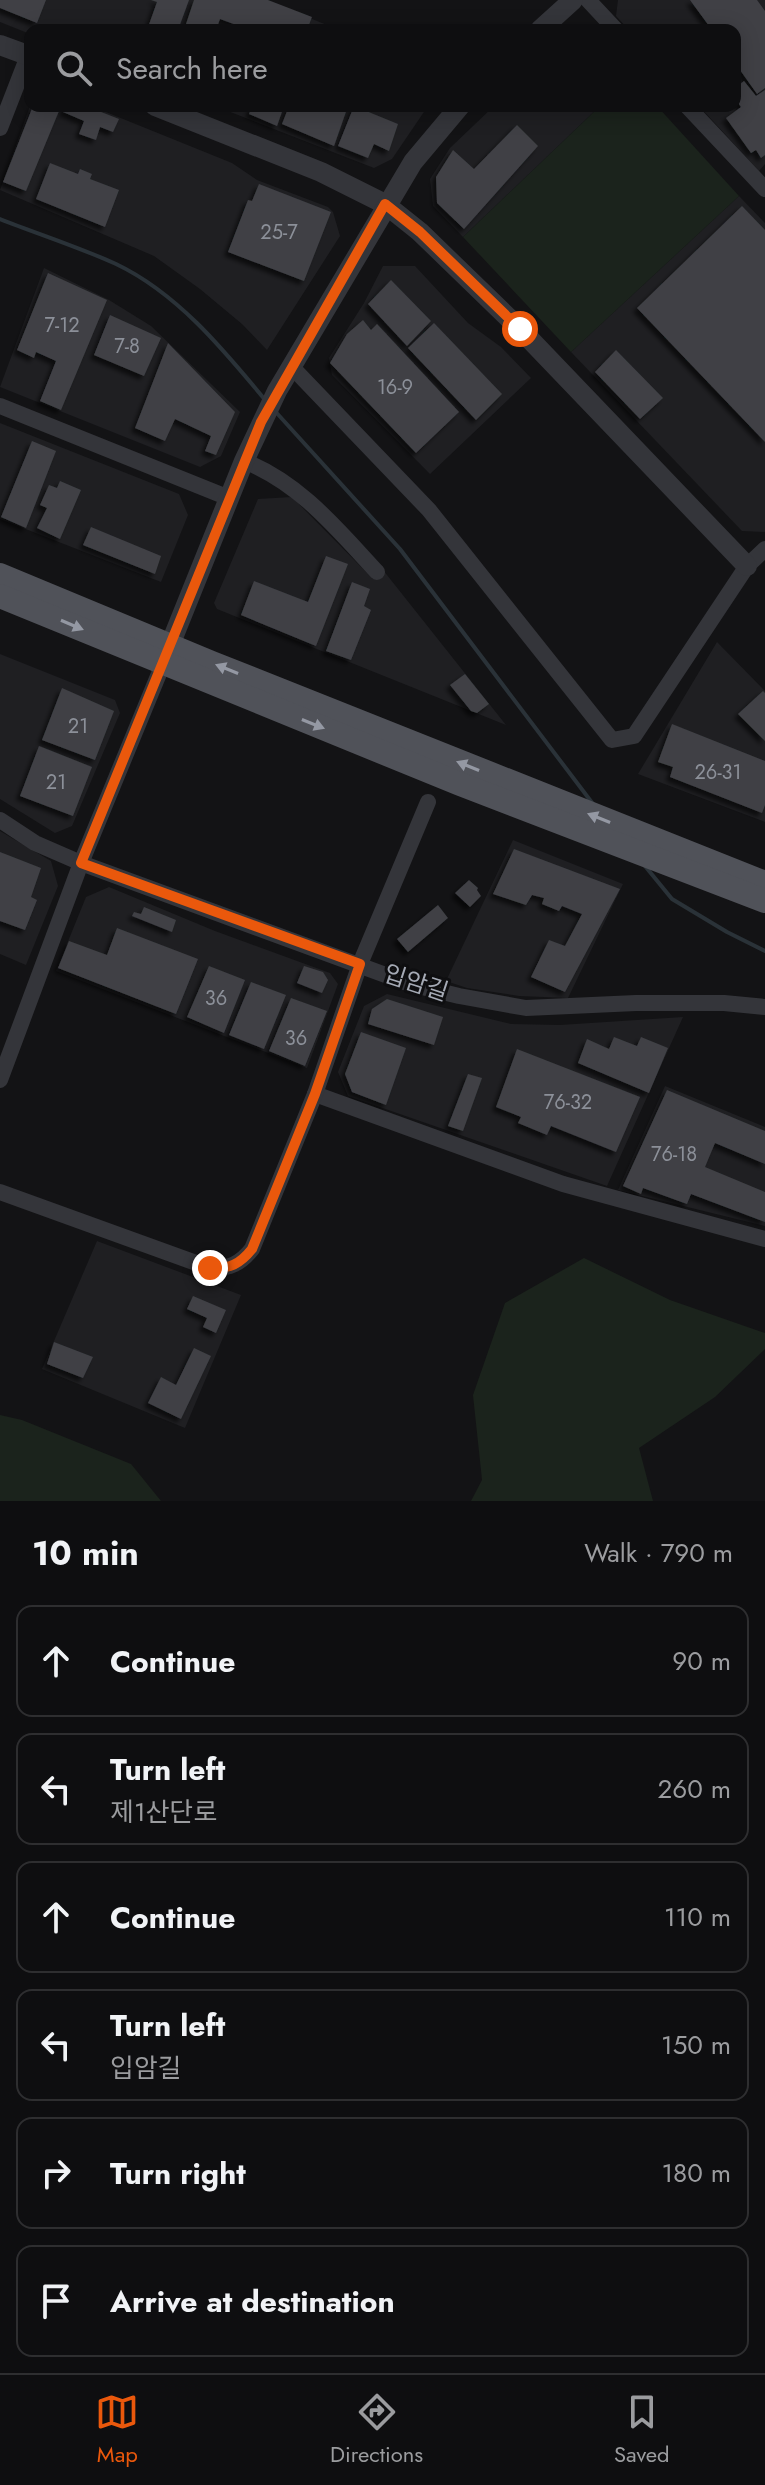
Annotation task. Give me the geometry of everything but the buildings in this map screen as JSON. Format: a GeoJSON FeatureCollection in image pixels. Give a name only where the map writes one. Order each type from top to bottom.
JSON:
{"type":"FeatureCollection","features":[{"type":"Feature","properties":{"kind":"main road"},"geometry":{"type":"LineString","coordinates":[[0,575],[166,655],[567,825],[765,901]]}},
{"type":"Feature","properties":{"kind":"main road"},"geometry":{"type":"LineString","coordinates":[[0,596],[541,795],[765,883]]}},
{"type":"Feature","properties":{"kind":"street"},"geometry":{"type":"LineString","coordinates":[[547,24],[573,0]]}},
{"type":"Feature","properties":{"kind":"street"},"geometry":{"type":"LineString","coordinates":[[588,0],[610,24]]}},
{"type":"Feature","properties":{"kind":"street"},"geometry":{"type":"LineString","coordinates":[[0,45],[24,54]]}},
{"type":"Feature","properties":{"kind":"street"},"geometry":{"type":"LineString","coordinates":[[0,128],[24,68]]}},
{"type":"Feature","properties":{"kind":"street"},"geometry":{"type":"LineString","coordinates":[[170,112],[321,172],[385,204],[420,232],[520,329],[747,566]]}},
{"type":"Feature","properties":{"kind":"street"},"geometry":{"type":"LineString","coordinates":[[0,1080],[81,863],[261,422],[385,204],[413,162],[455,112]]}},
{"type":"Feature","properties":{"kind":"street"},"geometry":{"type":"LineString","coordinates":[[693,112],[765,189]]}},
{"type":"Feature","properties":{"kind":"street"},"geometry":{"type":"LineString","coordinates":[[291,366],[429,510],[612,740],[634,736],[747,566],[765,549]]}},
{"type":"Feature","properties":{"kind":"street"},"geometry":{"type":"LineString","coordinates":[[0,406],[229,498]]}},
{"type":"Feature","properties":{"kind":"street"},"geometry":{"type":"LineString","coordinates":[[244,461],[270,471],[296,489],[377,572]]}},
{"type":"Feature","properties":{"kind":"street"},"geometry":{"type":"LineString","coordinates":[[0,1192],[210,1268],[224,1269],[241,1262],[252,1249],[315,1094],[360,964],[428,802]]}},
{"type":"Feature","properties":{"kind":"street","name":"입암길"},"geometry":{"type":"LineString","coordinates":[[0,820],[35,843],[81,863],[410,984],[459,996],[526,1008],[660,1003],[724,1003],[765,1007]]}},
{"type":"Feature","properties":{"kind":"street"},"geometry":{"type":"LineString","coordinates":[[315,1094],[563,1184],[765,1239]]}},
{"type":"Feature","properties":{"kind":"shaded area"},"geometry":{"type":"Polygon","coordinates":[[[0,0],[266,0],[324,24],[24,24],[24,32],[0,22],[0,0]]]}},
{"type":"Feature","properties":{"kind":"shaded area"},"geometry":{"type":"Polygon","coordinates":[[[618,0],[765,0],[765,164],[759,171],[705,112],[741,112],[741,24],[623,24],[616,16],[618,0]]]}},
{"type":"Feature","properties":{"kind":"shaded area"},"geometry":{"type":"Polygon","coordinates":[[[28,112],[106,112],[232,163],[257,180],[328,207],[333,212],[340,236],[267,350],[200,289],[154,256],[0,190],[28,112]]]}},
{"type":"Feature","properties":{"kind":"shaded area"},"geometry":{"type":"Polygon","coordinates":[[[230,112],[424,112],[392,159],[374,168],[230,112]]]}},
{"type":"Feature","properties":{"kind":"shaded area"},"geometry":{"type":"Polygon","coordinates":[[[488,112],[594,112],[463,237],[433,206],[430,179],[450,148],[488,112]]]}},
{"type":"Feature","properties":{"kind":"shaded area"},"geometry":{"type":"Polygon","coordinates":[[[594,112],[662,112],[739,196],[571,352],[463,237],[594,112]]]}},
{"type":"Feature","properties":{"kind":"shaded area"},"geometry":{"type":"Polygon","coordinates":[[[739,196],[765,223],[765,532],[742,531],[571,352],[739,196]]]}},
{"type":"Feature","properties":{"kind":"shaded area"},"geometry":{"type":"Polygon","coordinates":[[[383,266],[415,266],[468,323],[501,347],[531,378],[430,474],[332,375],[329,358],[383,266]]]}},
{"type":"Feature","properties":{"kind":"shaded area"},"geometry":{"type":"Polygon","coordinates":[[[44,268],[109,300],[151,326],[240,412],[221,456],[200,467],[0,387],[44,268]]]}},
{"type":"Feature","properties":{"kind":"shaded area"},"geometry":{"type":"Polygon","coordinates":[[[0,423],[179,494],[188,515],[161,582],[0,519],[0,423]]]}},
{"type":"Feature","properties":{"kind":"shaded area"},"geometry":{"type":"Polygon","coordinates":[[[292,497],[373,579],[383,570],[506,725],[217,609],[214,603],[258,499],[292,497]]]}},
{"type":"Feature","properties":{"kind":"shaded area"},"geometry":{"type":"Polygon","coordinates":[[[717,642],[765,691],[765,822],[638,774],[717,642]]]}},
{"type":"Feature","properties":{"kind":"shaded area"},"geometry":{"type":"Polygon","coordinates":[[[0,654],[115,700],[120,713],[72,826],[55,833],[0,799],[0,654]]]}},
{"type":"Feature","properties":{"kind":"shaded area"},"geometry":{"type":"Polygon","coordinates":[[[0,831],[51,861],[58,886],[26,965],[0,954],[0,831]]]}},
{"type":"Feature","properties":{"kind":"shaded area"},"geometry":{"type":"Polygon","coordinates":[[[513,840],[623,884],[568,998],[519,996],[467,988],[446,981],[513,840]]]}},
{"type":"Feature","properties":{"kind":"shaded area"},"geometry":{"type":"Polygon","coordinates":[[[109,887],[215,931],[330,973],[338,984],[307,1068],[56,971],[86,897],[109,887]]]}},
{"type":"Feature","properties":{"kind":"shaded area"},"geometry":{"type":"Polygon","coordinates":[[[387,994],[511,1024],[560,1025],[683,1017],[607,1186],[348,1096],[338,1072],[364,1006],[387,994]]]}},
{"type":"Feature","properties":{"kind":"shaded area"},"geometry":{"type":"Polygon","coordinates":[[[665,1086],[765,1127],[765,1226],[618,1190],[665,1086]]]}},
{"type":"Feature","properties":{"kind":"shaded area"},"geometry":{"type":"Polygon","coordinates":[[[97,1241],[241,1295],[185,1428],[42,1369],[97,1241]]]}},
{"type":"Feature","properties":{"kind":"shaded area"},"geometry":{"type":"Polygon","coordinates":[[[584,1258],[670,1300],[765,1333],[765,1349],[715,1397],[639,1448],[653,1501],[471,1501],[482,1480],[473,1395],[505,1303],[584,1258]]]}},
{"type":"Feature","properties":{"kind":"shaded area"},"geometry":{"type":"Polygon","coordinates":[[[0,1415],[22,1420],[131,1464],[161,1501],[0,1501],[0,1415]]]}},
{"type":"Feature","properties":{"kind":"waterway"},"geometry":{"type":"LineString","coordinates":[[0,219],[116,264],[159,290],[216,342],[266,401]]}},
{"type":"Feature","properties":{"kind":"waterway"},"geometry":{"type":"LineString","coordinates":[[274,410],[400,549],[593,804]]}},
{"type":"Feature","properties":{"kind":"waterway"},"geometry":{"type":"LineString","coordinates":[[645,866],[672,899],[765,951]]}},
{"type":"Feature","properties":{"kind":"route"},"geometry":{"type":"LineString","coordinates":[[210,1268],[224,1269],[241,1262],[252,1249],[315,1094],[360,964],[81,863],[261,422],[385,204],[420,232],[520,329]]}}]}
